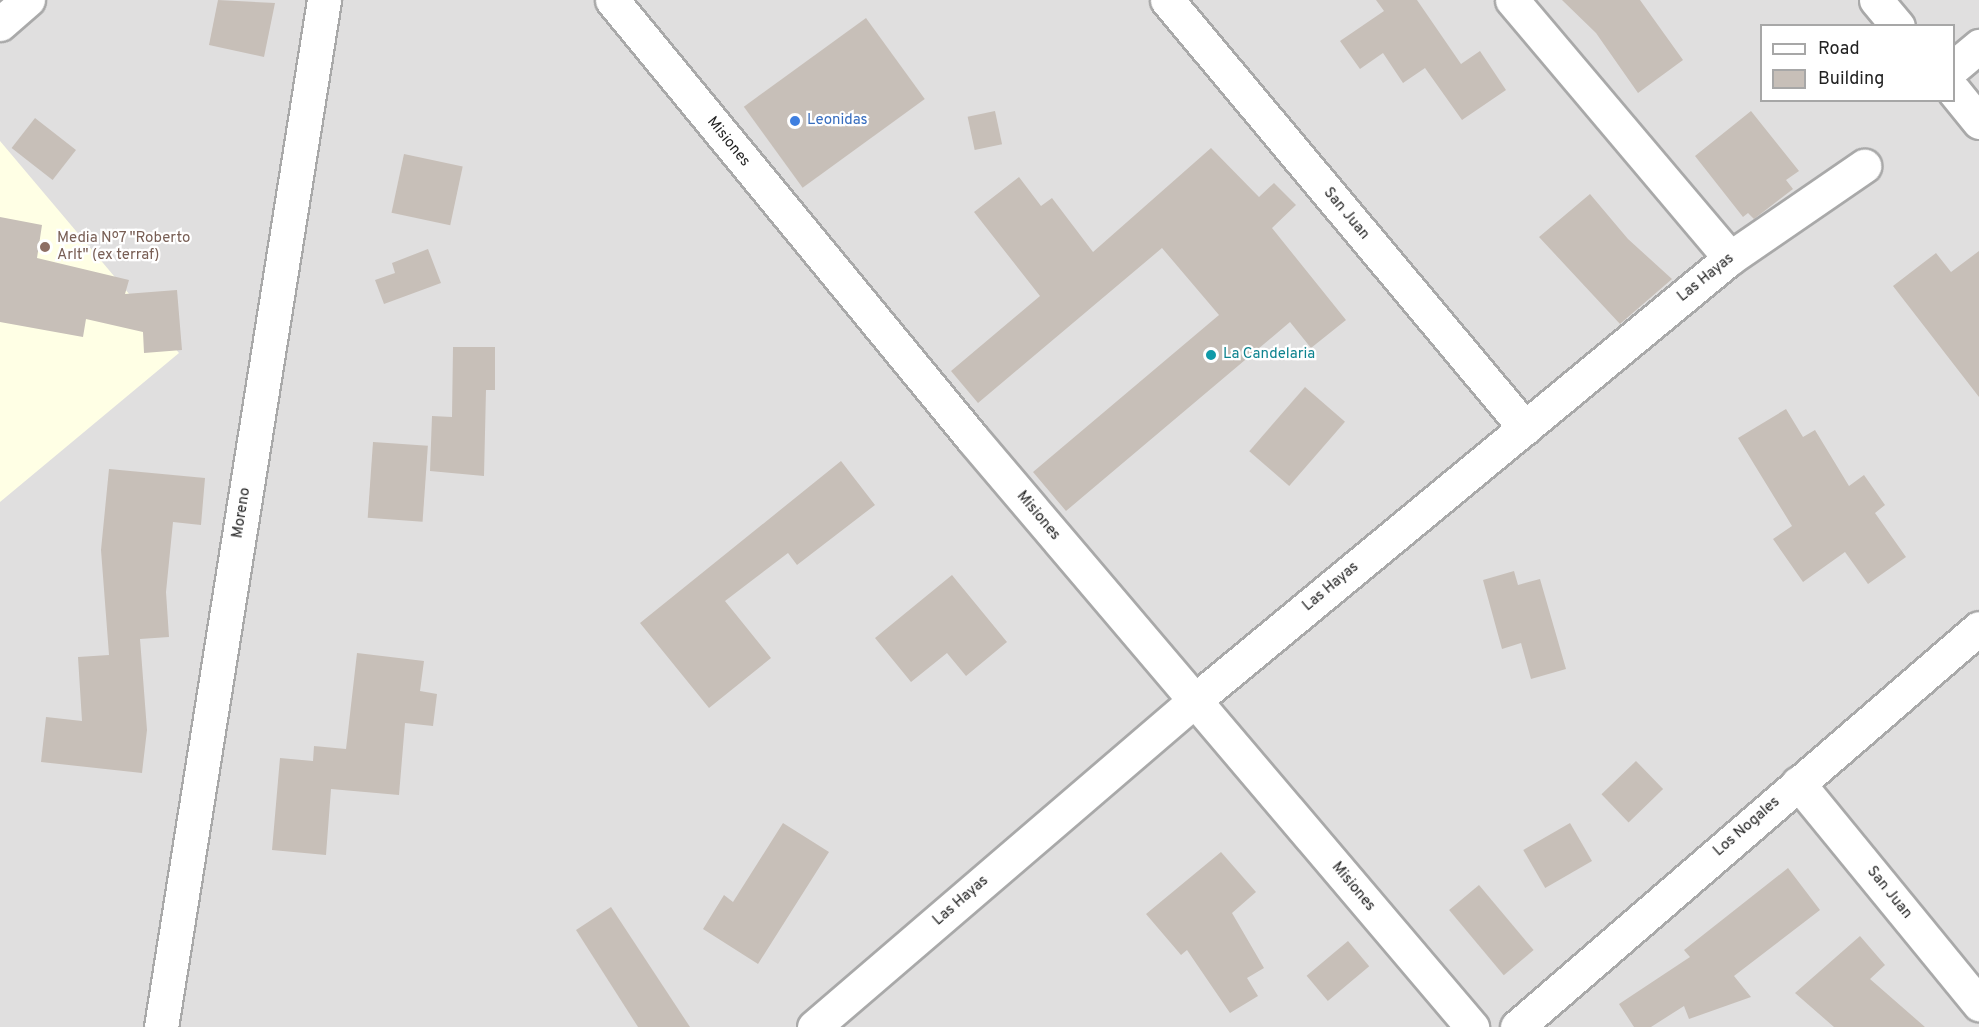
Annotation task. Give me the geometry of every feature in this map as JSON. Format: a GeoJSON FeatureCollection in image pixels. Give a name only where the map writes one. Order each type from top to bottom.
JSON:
{"type":"FeatureCollection","features":[{"type":"Feature","properties":{"kind":"street"},"geometry":{"type":"LineString","coordinates":[[0,24],[28,0]]}},
{"type":"Feature","properties":{"kind":"street","name":"Moreno"},"geometry":{"type":"LineString","coordinates":[[161,1027],[324,0]]}},
{"type":"Feature","properties":{"kind":"street","name":"Misiones"},"geometry":{"type":"LineString","coordinates":[[612,0],[1194,701],[1472,1027]]}},
{"type":"Feature","properties":{"kind":"street","name":"San Juan"},"geometry":{"type":"LineString","coordinates":[[1167,0],[1525,428]]}},
{"type":"Feature","properties":{"kind":"street"},"geometry":{"type":"LineString","coordinates":[[1512,0],[1730,258]]}},
{"type":"Feature","properties":{"kind":"street"},"geometry":{"type":"LineString","coordinates":[[1876,0],[1896,24]]}},
{"type":"Feature","properties":{"kind":"street"},"geometry":{"type":"LineString","coordinates":[[1955,66],[1979,46]]}},
{"type":"Feature","properties":{"kind":"street"},"geometry":{"type":"LineString","coordinates":[[1955,93],[1979,122]]}},
{"type":"Feature","properties":{"kind":"street","name":"Las Hayas"},"geometry":{"type":"LineString","coordinates":[[814,1027],[1194,701],[1730,258],[1863,166]]}},
{"type":"Feature","properties":{"kind":"street","name":"Los Nogales"},"geometry":{"type":"LineString","coordinates":[[1517,1027],[1979,628]]}},
{"type":"Feature","properties":{"kind":"street","name":"San Juan"},"geometry":{"type":"LineString","coordinates":[[1798,783],[1979,1004]]}},
{"type":"Feature","properties":{"kind":"shaded area"},"geometry":{"type":"Polygon","coordinates":[[[0,0],[1979,0],[1979,1027],[0,1027],[0,0]]]}},
{"type":"Feature","properties":{"kind":"shaded area","name":"Media Nº7 \"Roberto Arlt\" (ex terraf)"},"geometry":{"type":"Polygon","coordinates":[[[0,141],[179,353],[0,502],[0,141]]]}},
{"type":"Feature","properties":{"kind":"building"},"geometry":{"type":"Polygon","coordinates":[[[218,0],[275,3],[264,57],[209,45],[218,0]]]}},
{"type":"Feature","properties":{"kind":"building"},"geometry":{"type":"Polygon","coordinates":[[[1376,0],[1417,0],[1461,64],[1480,51],[1506,90],[1462,120],[1425,68],[1403,83],[1383,53],[1360,69],[1340,41],[1384,11],[1376,0]]]}},
{"type":"Feature","properties":{"kind":"building"},"geometry":{"type":"Polygon","coordinates":[[[1562,0],[1640,0],[1683,60],[1638,93],[1596,33],[1562,0]]]}},
{"type":"Feature","properties":{"kind":"building"},"geometry":{"type":"Polygon","coordinates":[[[866,18],[925,99],[803,188],[744,107],[866,18]]]}},
{"type":"Feature","properties":{"kind":"building"},"geometry":{"type":"Polygon","coordinates":[[[995,111],[1002,144],[975,150],[968,117],[995,111]]]}},
{"type":"Feature","properties":{"kind":"building"},"geometry":{"type":"Polygon","coordinates":[[[1751,111],[1799,171],[1786,180],[1793,189],[1754,219],[1748,213],[1743,217],[1695,156],[1751,111]]]}},
{"type":"Feature","properties":{"kind":"building"},"geometry":{"type":"Polygon","coordinates":[[[35,118],[76,150],[53,180],[12,148],[35,118]]]}},
{"type":"Feature","properties":{"kind":"building"},"geometry":{"type":"Polygon","coordinates":[[[1211,148],[1259,197],[1274,183],[1296,205],[1272,228],[1346,320],[1311,348],[1290,322],[1066,511],[1033,472],[1219,315],[1162,248],[978,403],[951,371],[1040,296],[974,212],[1019,177],[1041,206],[1052,198],[1093,252],[1211,148]]]}},
{"type":"Feature","properties":{"kind":"building"},"geometry":{"type":"Polygon","coordinates":[[[404,154],[463,166],[450,225],[392,213],[404,154]]]}},
{"type":"Feature","properties":{"kind":"building"},"geometry":{"type":"Polygon","coordinates":[[[1590,194],[1628,239],[1672,279],[1620,324],[1539,237],[1590,194]]]}},
{"type":"Feature","properties":{"kind":"building"},"geometry":{"type":"Polygon","coordinates":[[[0,217],[42,225],[37,258],[129,280],[125,294],[177,290],[182,350],[144,353],[143,332],[86,319],[83,337],[0,322],[0,217]]]}},
{"type":"Feature","properties":{"kind":"building"},"geometry":{"type":"Polygon","coordinates":[[[428,249],[441,283],[384,304],[375,280],[395,273],[392,263],[428,249]]]}},
{"type":"Feature","properties":{"kind":"building"},"geometry":{"type":"Polygon","coordinates":[[[1979,251],[1979,397],[1893,286],[1936,253],[1951,272],[1979,251]]]}},
{"type":"Feature","properties":{"kind":"building"},"geometry":{"type":"Polygon","coordinates":[[[453,347],[495,347],[495,390],[486,390],[484,476],[430,471],[432,416],[452,417],[453,347]]]}},
{"type":"Feature","properties":{"kind":"building"},"geometry":{"type":"Polygon","coordinates":[[[1305,387],[1345,422],[1289,486],[1249,451],[1305,387]]]}},
{"type":"Feature","properties":{"kind":"building"},"geometry":{"type":"Polygon","coordinates":[[[1786,409],[1803,437],[1815,430],[1849,486],[1864,475],[1885,505],[1875,513],[1906,557],[1868,584],[1845,552],[1803,582],[1773,539],[1792,526],[1738,438],[1786,409]]]}},
{"type":"Feature","properties":{"kind":"building"},"geometry":{"type":"Polygon","coordinates":[[[373,442],[428,446],[423,522],[368,518],[373,442]]]}},
{"type":"Feature","properties":{"kind":"building"},"geometry":{"type":"Polygon","coordinates":[[[841,461],[875,505],[797,565],[788,553],[725,601],[771,658],[709,708],[640,623],[841,461]]]}},
{"type":"Feature","properties":{"kind":"building"},"geometry":{"type":"Polygon","coordinates":[[[109,469],[205,478],[201,525],[173,522],[166,592],[169,637],[140,639],[147,730],[142,773],[41,762],[46,717],[82,721],[78,657],[109,655],[101,550],[109,469]]]}},
{"type":"Feature","properties":{"kind":"building"},"geometry":{"type":"Polygon","coordinates":[[[1514,571],[1518,585],[1540,579],[1566,669],[1531,679],[1521,643],[1502,649],[1483,580],[1514,571]]]}},
{"type":"Feature","properties":{"kind":"building"},"geometry":{"type":"Polygon","coordinates":[[[952,575],[1007,642],[966,676],[947,653],[911,682],[875,638],[952,575]]]}},
{"type":"Feature","properties":{"kind":"building"},"geometry":{"type":"Polygon","coordinates":[[[357,653],[424,661],[420,691],[437,694],[433,726],[405,723],[399,795],[331,789],[326,855],[272,850],[280,758],[313,761],[314,746],[346,749],[357,653]]]}},
{"type":"Feature","properties":{"kind":"building"},"geometry":{"type":"Polygon","coordinates":[[[1636,761],[1663,789],[1629,822],[1601,794],[1636,761]]]}},
{"type":"Feature","properties":{"kind":"building"},"geometry":{"type":"Polygon","coordinates":[[[783,823],[829,852],[758,964],[703,929],[724,895],[733,902],[783,823]]]}},
{"type":"Feature","properties":{"kind":"building"},"geometry":{"type":"Polygon","coordinates":[[[1570,823],[1592,861],[1545,888],[1523,850],[1570,823]]]}},
{"type":"Feature","properties":{"kind":"building"},"geometry":{"type":"Polygon","coordinates":[[[1221,852],[1256,892],[1232,913],[1264,968],[1247,978],[1258,996],[1230,1013],[1187,950],[1181,955],[1146,914],[1221,852]]]}},
{"type":"Feature","properties":{"kind":"building"},"geometry":{"type":"Polygon","coordinates":[[[1788,868],[1820,910],[1734,976],[1751,997],[1689,1019],[1684,1006],[1651,1027],[1634,1027],[1619,1004],[1690,957],[1684,950],[1788,868]]]}},
{"type":"Feature","properties":{"kind":"building"},"geometry":{"type":"Polygon","coordinates":[[[1479,885],[1534,950],[1504,975],[1449,910],[1479,885]]]}},
{"type":"Feature","properties":{"kind":"building"},"geometry":{"type":"Polygon","coordinates":[[[611,907],[690,1027],[638,1027],[576,930],[611,907]]]}},
{"type":"Feature","properties":{"kind":"building"},"geometry":{"type":"Polygon","coordinates":[[[1860,936],[1885,965],[1870,979],[1925,1027],[1834,1027],[1795,993],[1860,936]]]}},
{"type":"Feature","properties":{"kind":"building"},"geometry":{"type":"Polygon","coordinates":[[[1348,941],[1369,966],[1328,1001],[1307,976],[1348,941]]]}},
{"type":"Feature","properties":{"kind":"place","name":"Leonidas"},"geometry":{"type":"Point","coordinates":[795,121]}},
{"type":"Feature","properties":{"kind":"place","name":"Media Nº7 \"Roberto Arlt\" (ex terraf)"},"geometry":{"type":"Point","coordinates":[45,247]}},
{"type":"Feature","properties":{"kind":"place","name":"La Candelaria"},"geometry":{"type":"Point","coordinates":[1211,355]}}]}
